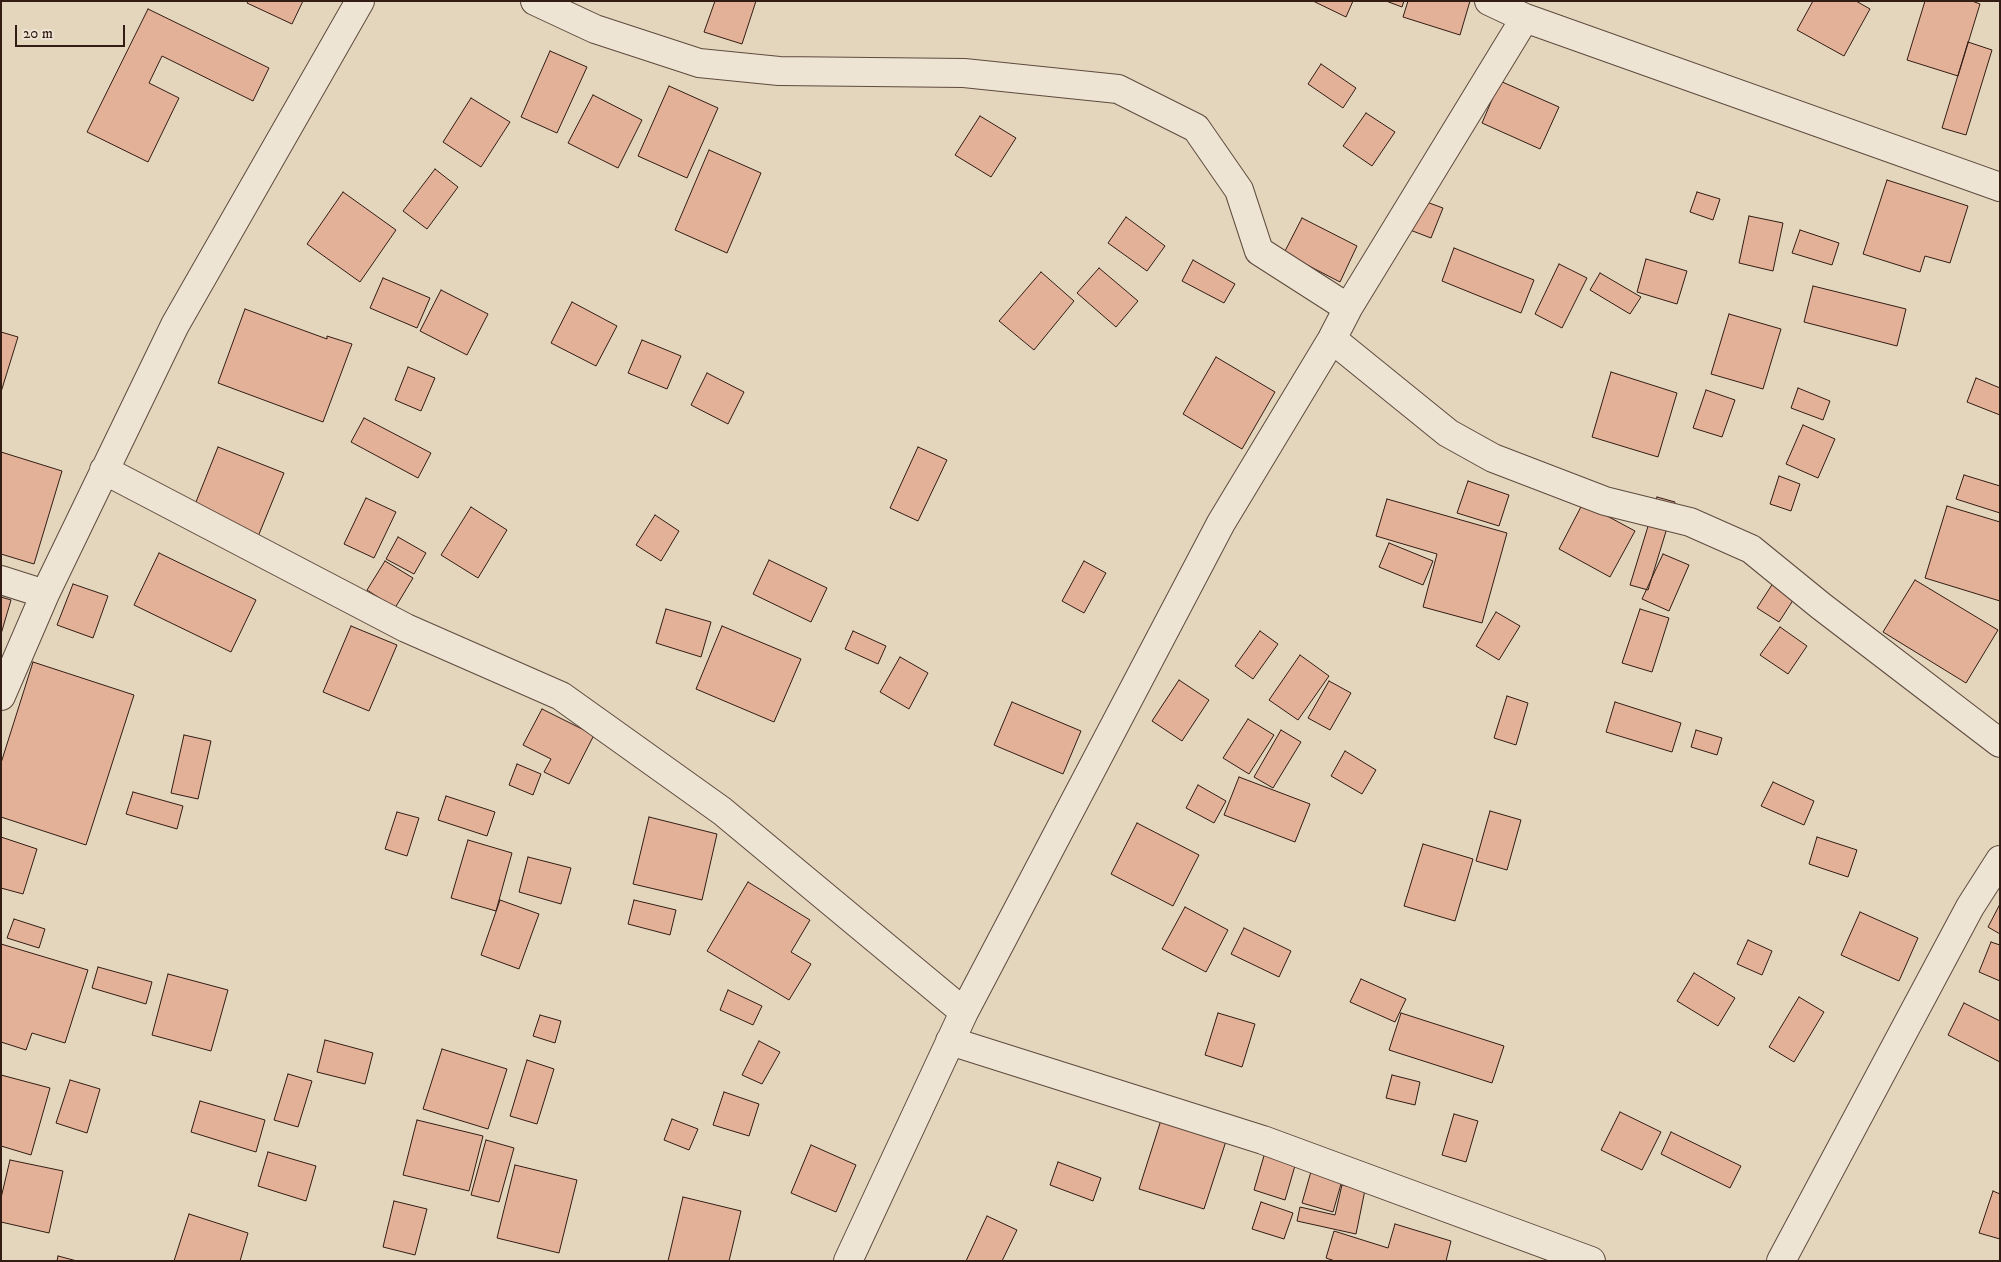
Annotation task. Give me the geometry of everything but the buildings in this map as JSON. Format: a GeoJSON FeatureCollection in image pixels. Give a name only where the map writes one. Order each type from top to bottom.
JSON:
{"type":"FeatureCollection","features":[{"type":"Feature","properties":{"kind":"street"},"geometry":{"type":"LineString","coordinates":[[1,696],[45,594],[174,326],[360,1]]}},
{"type":"Feature","properties":{"kind":"street"},"geometry":{"type":"LineString","coordinates":[[535,1],[595,29],[700,63],[779,71],[964,73],[1118,89],[1196,128],[1239,190],[1259,251],[1348,308]]}},
{"type":"Feature","properties":{"kind":"street"},"geometry":{"type":"LineString","coordinates":[[1489,1],[1526,18],[2000,187]]}},
{"type":"Feature","properties":{"kind":"street"},"geometry":{"type":"LineString","coordinates":[[848,1261],[964,1012],[1221,523],[1332,339],[1348,308],[1526,18]]}},
{"type":"Feature","properties":{"kind":"street"},"geometry":{"type":"LineString","coordinates":[[1332,339],[1448,433],[1493,458],[1605,501],[1690,522],[1751,549],[1821,606],[2000,743]]}},
{"type":"Feature","properties":{"kind":"street"},"geometry":{"type":"LineString","coordinates":[[104,470],[406,628],[561,696],[722,811],[964,1012]]}},
{"type":"Feature","properties":{"kind":"street"},"geometry":{"type":"LineString","coordinates":[[1,580],[45,594]]}},
{"type":"Feature","properties":{"kind":"street"},"geometry":{"type":"LineString","coordinates":[[1781,1261],[1970,907],[2000,860]]}},
{"type":"Feature","properties":{"kind":"street"},"geometry":{"type":"LineString","coordinates":[[950,1042],[1263,1140],[1591,1261]]}}]}
